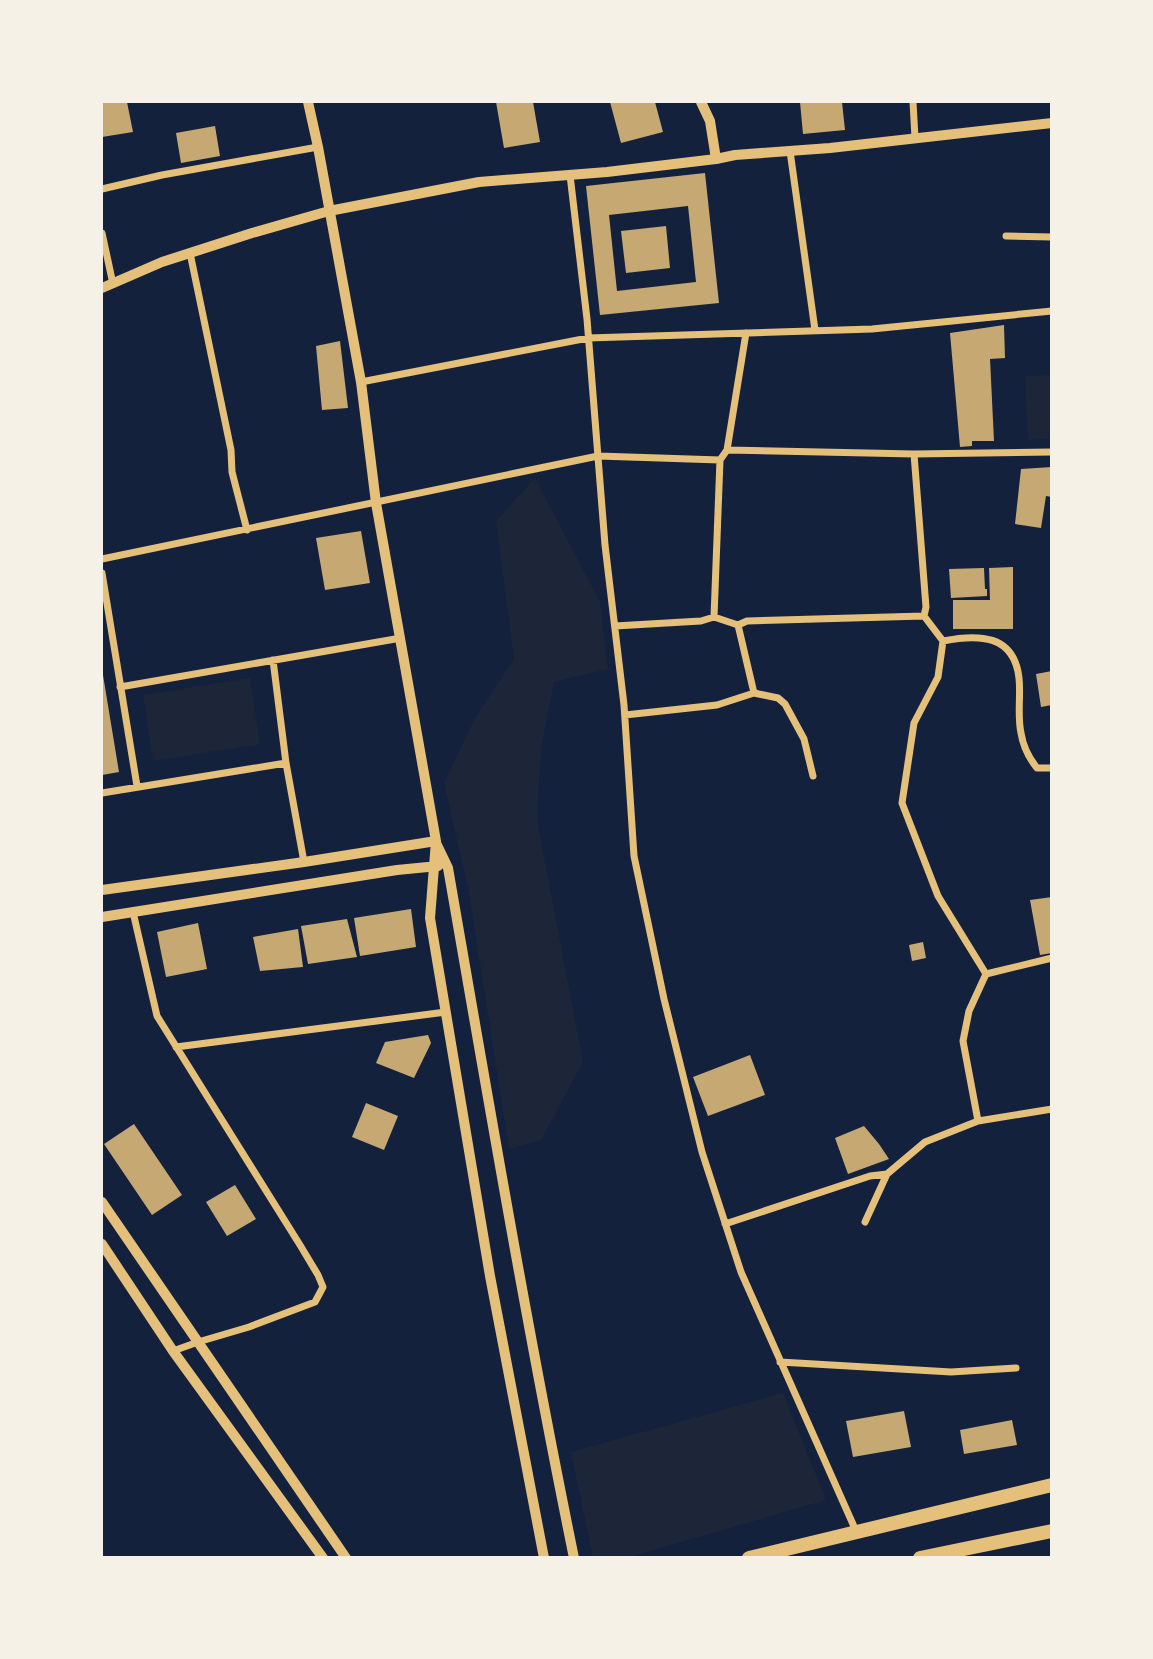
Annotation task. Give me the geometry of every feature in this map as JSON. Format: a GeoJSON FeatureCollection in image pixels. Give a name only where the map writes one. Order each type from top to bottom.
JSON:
{"type":"FeatureCollection","features":[{"type":"Feature","properties":{"kind":"highway"},"geometry":{"type":"LineString","coordinates":[[748,1558],[1052,1485]]}},
{"type":"Feature","properties":{"kind":"highway"},"geometry":{"type":"LineString","coordinates":[[920,1558],[1052,1531]]}},
{"type":"Feature","properties":{"kind":"street"},"geometry":{"type":"LineString","coordinates":[[308,102],[361,382],[376,503],[436,841],[448,868],[489,1110],[574,1558]]}},
{"type":"Feature","properties":{"kind":"street"},"geometry":{"type":"LineString","coordinates":[[701,102],[710,121],[716,159]]}},
{"type":"Feature","properties":{"kind":"street"},"geometry":{"type":"LineString","coordinates":[[913,102],[915,138]]}},
{"type":"Feature","properties":{"kind":"street"},"geometry":{"type":"LineString","coordinates":[[102,233],[107,286],[162,262],[329,211],[479,183],[1052,123]]}},
{"type":"Feature","properties":{"kind":"street"},"geometry":{"type":"LineString","coordinates":[[102,189],[162,175],[318,147]]}},
{"type":"Feature","properties":{"kind":"street"},"geometry":{"type":"LineString","coordinates":[[790,151],[815,330]]}},
{"type":"Feature","properties":{"kind":"street"},"geometry":{"type":"LineString","coordinates":[[570,175],[588,338],[605,545],[625,715],[634,856],[664,999],[702,1152],[741,1272],[856,1531]]}},
{"type":"Feature","properties":{"kind":"street"},"geometry":{"type":"LineString","coordinates":[[1006,236],[1052,237]]}},
{"type":"Feature","properties":{"kind":"street"},"geometry":{"type":"LineString","coordinates":[[190,253],[220,391],[231,450],[232,472],[247,530]]}},
{"type":"Feature","properties":{"kind":"street"},"geometry":{"type":"LineString","coordinates":[[361,382],[588,338],[872,328],[1052,312]]}},
{"type":"Feature","properties":{"kind":"street"},"geometry":{"type":"LineString","coordinates":[[714,617],[720,460],[727,450],[747,333]]}},
{"type":"Feature","properties":{"kind":"street"},"geometry":{"type":"LineString","coordinates":[[727,450],[914,454],[1052,452]]}},
{"type":"Feature","properties":{"kind":"street"},"geometry":{"type":"LineString","coordinates":[[914,454],[926,607],[924,616],[943,641],[938,677],[914,723],[902,803],[938,895],[986,974]]}},
{"type":"Feature","properties":{"kind":"street"},"geometry":{"type":"LineString","coordinates":[[102,559],[598,456],[720,460]]}},
{"type":"Feature","properties":{"kind":"street"},"geometry":{"type":"LineString","coordinates":[[102,573],[137,786]]}},
{"type":"Feature","properties":{"kind":"street"},"geometry":{"type":"LineString","coordinates":[[615,626],[701,621],[714,617],[738,625],[747,621],[924,616]]}},
{"type":"Feature","properties":{"kind":"street"},"geometry":{"type":"LineString","coordinates":[[738,625],[754,693]]}},
{"type":"Feature","properties":{"kind":"street"},"geometry":{"type":"LineString","coordinates":[[943,641],[968,636],[1006,646],[1014,656],[1019,677],[1021,732],[1029,758],[1037,768],[1052,768]]}},
{"type":"Feature","properties":{"kind":"street"},"geometry":{"type":"LineString","coordinates":[[120,687],[401,638]]}},
{"type":"Feature","properties":{"kind":"street"},"geometry":{"type":"LineString","coordinates":[[273,660],[286,763],[304,862]]}},
{"type":"Feature","properties":{"kind":"street"},"geometry":{"type":"LineString","coordinates":[[625,715],[717,705],[754,693],[778,698],[785,704],[804,738],[813,776]]}},
{"type":"Feature","properties":{"kind":"street"},"geometry":{"type":"LineString","coordinates":[[102,793],[286,763]]}},
{"type":"Feature","properties":{"kind":"street"},"geometry":{"type":"LineString","coordinates":[[102,890],[436,841]]}},
{"type":"Feature","properties":{"kind":"street"},"geometry":{"type":"LineString","coordinates":[[436,841],[430,918],[490,1276],[544,1558]]}},
{"type":"Feature","properties":{"kind":"street"},"geometry":{"type":"LineString","coordinates":[[102,917],[397,870],[434,866],[448,868]]}},
{"type":"Feature","properties":{"kind":"street"},"geometry":{"type":"LineString","coordinates":[[133,912],[157,1016],[300,1245],[323,1287],[315,1302],[249,1327],[173,1351]]}},
{"type":"Feature","properties":{"kind":"street"},"geometry":{"type":"LineString","coordinates":[[986,974],[1052,958]]}},
{"type":"Feature","properties":{"kind":"street"},"geometry":{"type":"LineString","coordinates":[[978,1121],[963,1041],[969,1011],[986,974]]}},
{"type":"Feature","properties":{"kind":"street"},"geometry":{"type":"LineString","coordinates":[[176,1047],[446,1012]]}},
{"type":"Feature","properties":{"kind":"street"},"geometry":{"type":"LineString","coordinates":[[865,1222],[887,1174],[925,1142],[978,1121],[1052,1109]]}},
{"type":"Feature","properties":{"kind":"street"},"geometry":{"type":"LineString","coordinates":[[725,1224],[870,1177],[887,1174]]}},
{"type":"Feature","properties":{"kind":"street"},"geometry":{"type":"LineString","coordinates":[[102,1202],[346,1558]]}},
{"type":"Feature","properties":{"kind":"street"},"geometry":{"type":"LineString","coordinates":[[102,1244],[173,1351],[323,1558]]}},
{"type":"Feature","properties":{"kind":"street"},"geometry":{"type":"LineString","coordinates":[[780,1362],[951,1373],[1016,1368]]}},
{"type":"Feature","properties":{"kind":"shaded area"},"geometry":{"type":"Polygon","coordinates":[[[1051,375],[1051,439],[1028,440],[1025,376],[1051,375]]]}},
{"type":"Feature","properties":{"kind":"shaded area"},"geometry":{"type":"Polygon","coordinates":[[[535,478],[600,602],[608,669],[554,682],[541,747],[537,820],[583,1062],[541,1140],[509,1149],[469,893],[444,783],[474,720],[514,659],[496,521],[535,478]]]}},
{"type":"Feature","properties":{"kind":"shaded area"},"geometry":{"type":"Polygon","coordinates":[[[250,678],[260,744],[153,761],[143,695],[250,678]]]}},
{"type":"Feature","properties":{"kind":"shaded area"},"geometry":{"type":"Polygon","coordinates":[[[783,1393],[826,1500],[629,1557],[593,1557],[571,1452],[783,1393]]]}},
{"type":"Feature","properties":{"kind":"building"},"geometry":{"type":"Polygon","coordinates":[[[127,102],[133,132],[102,137],[102,103],[127,102]]]}},
{"type":"Feature","properties":{"kind":"building"},"geometry":{"type":"Polygon","coordinates":[[[496,102],[533,102],[540,142],[504,148],[496,102]]]}},
{"type":"Feature","properties":{"kind":"building"},"geometry":{"type":"Polygon","coordinates":[[[610,102],[655,102],[663,132],[621,143],[610,102]]]}},
{"type":"Feature","properties":{"kind":"building"},"geometry":{"type":"Polygon","coordinates":[[[800,102],[842,102],[845,130],[803,134],[800,102]]]}},
{"type":"Feature","properties":{"kind":"building"},"geometry":{"type":"Polygon","coordinates":[[[215,126],[220,156],[181,163],[176,133],[215,126]]]}},
{"type":"Feature","properties":{"kind":"building"},"geometry":{"type":"Polygon","coordinates":[[[705,173],[719,303],[600,315],[586,186],[705,173]],[[688,206],[609,215],[617,291],[696,282],[688,206]]]}},
{"type":"Feature","properties":{"kind":"building"},"geometry":{"type":"Polygon","coordinates":[[[666,226],[670,268],[626,273],[621,231],[666,226]]]}},
{"type":"Feature","properties":{"kind":"building"},"geometry":{"type":"Polygon","coordinates":[[[1004,325],[1005,358],[990,359],[994,441],[972,441],[972,446],[960,447],[950,333],[1004,325]]]}},
{"type":"Feature","properties":{"kind":"building"},"geometry":{"type":"Polygon","coordinates":[[[340,341],[348,408],[322,410],[316,346],[340,341]]]}},
{"type":"Feature","properties":{"kind":"building"},"geometry":{"type":"Polygon","coordinates":[[[1052,467],[1052,497],[1046,496],[1041,528],[1015,524],[1021,469],[1052,467]]]}},
{"type":"Feature","properties":{"kind":"building"},"geometry":{"type":"Polygon","coordinates":[[[361,531],[370,583],[325,590],[316,538],[361,531]]]}},
{"type":"Feature","properties":{"kind":"building"},"geometry":{"type":"Polygon","coordinates":[[[1013,567],[1013,629],[953,629],[953,600],[990,600],[989,568],[1013,567]]]}},
{"type":"Feature","properties":{"kind":"building"},"geometry":{"type":"Polygon","coordinates":[[[984,568],[987,596],[951,598],[949,569],[984,568]]]}},
{"type":"Feature","properties":{"kind":"building"},"geometry":{"type":"Polygon","coordinates":[[[1052,671],[1052,705],[1041,707],[1036,674],[1052,671]]]}},
{"type":"Feature","properties":{"kind":"building"},"geometry":{"type":"Polygon","coordinates":[[[102,675],[119,772],[102,775],[102,675]]]}},
{"type":"Feature","properties":{"kind":"building"},"geometry":{"type":"Polygon","coordinates":[[[1052,897],[1052,953],[1040,955],[1030,900],[1052,897]]]}},
{"type":"Feature","properties":{"kind":"building"},"geometry":{"type":"Polygon","coordinates":[[[411,909],[416,947],[360,956],[354,918],[411,909]]]}},
{"type":"Feature","properties":{"kind":"building"},"geometry":{"type":"Polygon","coordinates":[[[347,919],[357,957],[308,964],[301,926],[347,919]]]}},
{"type":"Feature","properties":{"kind":"building"},"geometry":{"type":"Polygon","coordinates":[[[198,923],[207,969],[166,977],[157,932],[198,923]]]}},
{"type":"Feature","properties":{"kind":"building"},"geometry":{"type":"Polygon","coordinates":[[[298,929],[303,967],[260,971],[253,937],[298,929]]]}},
{"type":"Feature","properties":{"kind":"building"},"geometry":{"type":"Polygon","coordinates":[[[923,942],[926,958],[912,961],[909,945],[923,942]]]}},
{"type":"Feature","properties":{"kind":"building"},"geometry":{"type":"Polygon","coordinates":[[[428,1035],[431,1043],[414,1078],[376,1063],[385,1042],[428,1035]]]}},
{"type":"Feature","properties":{"kind":"building"},"geometry":{"type":"Polygon","coordinates":[[[750,1055],[765,1095],[708,1116],[693,1077],[750,1055]]]}},
{"type":"Feature","properties":{"kind":"building"},"geometry":{"type":"Polygon","coordinates":[[[366,1103],[398,1116],[384,1150],[352,1137],[366,1103]]]}},
{"type":"Feature","properties":{"kind":"building"},"geometry":{"type":"Polygon","coordinates":[[[134,1124],[182,1195],[152,1215],[104,1144],[134,1124]]]}},
{"type":"Feature","properties":{"kind":"building"},"geometry":{"type":"Polygon","coordinates":[[[864,1126],[889,1159],[848,1174],[835,1138],[864,1126]]]}},
{"type":"Feature","properties":{"kind":"building"},"geometry":{"type":"Polygon","coordinates":[[[235,1185],[256,1219],[227,1236],[206,1202],[235,1185]]]}},
{"type":"Feature","properties":{"kind":"building"},"geometry":{"type":"Polygon","coordinates":[[[904,1411],[911,1447],[853,1457],[846,1421],[904,1411]]]}},
{"type":"Feature","properties":{"kind":"building"},"geometry":{"type":"Polygon","coordinates":[[[1012,1420],[1017,1445],[964,1454],[960,1430],[1012,1420]]]}}]}
